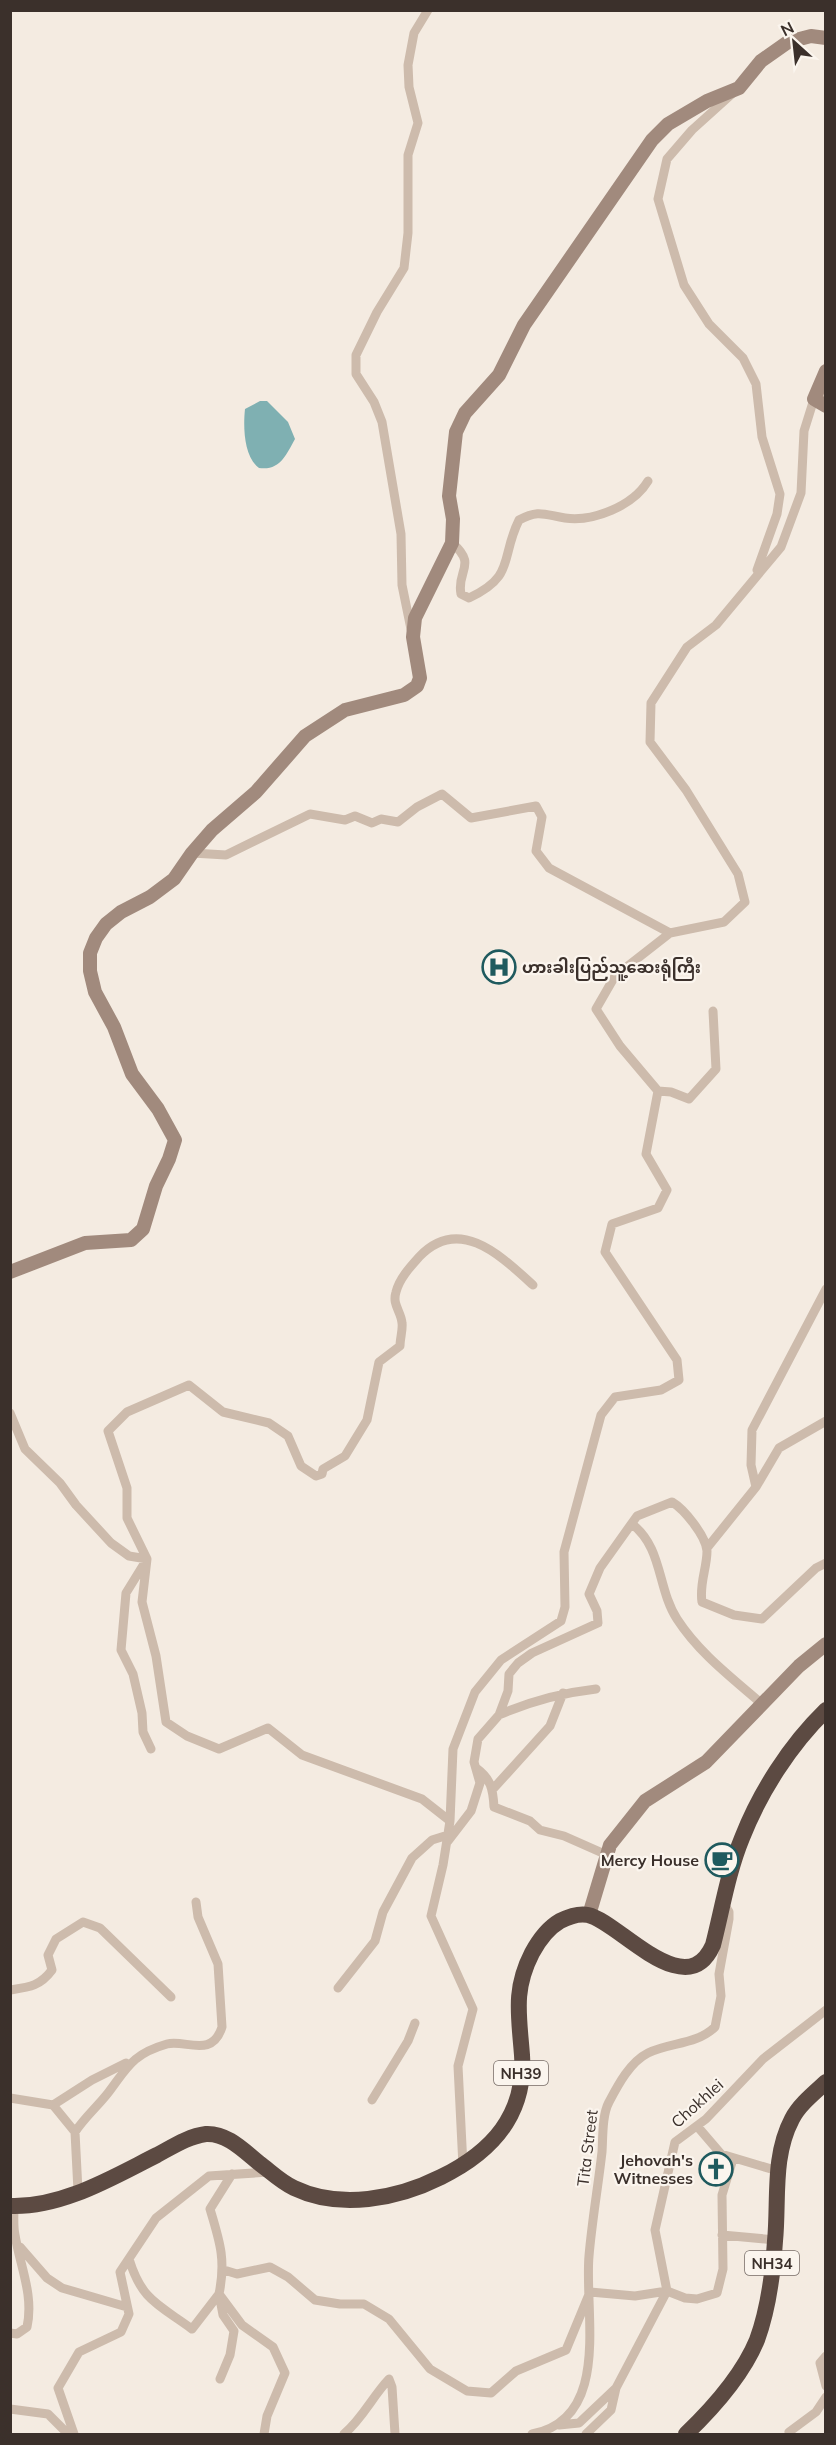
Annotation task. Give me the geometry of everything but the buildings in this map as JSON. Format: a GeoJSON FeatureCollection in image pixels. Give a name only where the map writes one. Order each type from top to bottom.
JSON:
{"type":"FeatureCollection","features":[{"type":"Feature","properties":{"kind":"highway"},"geometry":{"type":"LineString","coordinates":[[589,1915],[656,1958],[676,1966],[695,1963],[709,1953],[742,1838],[763,1795],[801,1737],[825,1710]]}},
{"type":"Feature","properties":{"kind":"highway","name":"NH39"},"geometry":{"type":"LineString","coordinates":[[12,2206],[47,2204],[183,2142],[207,2134],[231,2140],[293,2187],[310,2193],[366,2200],[414,2190],[463,2166],[500,2135],[517,2100],[522,2058],[518,1990],[528,1961],[551,1928],[567,1918],[589,1915]]}},
{"type":"Feature","properties":{"kind":"highway","name":"NH34"},"geometry":{"type":"LineString","coordinates":[[686,2434],[724,2392],[756,2340],[765,2311],[776,2240],[778,2172],[784,2140],[792,2118],[825,2082]]}},
{"type":"Feature","properties":{"kind":"street"},"geometry":{"type":"LineString","coordinates":[[10,1272],[85,1243],[131,1240],[143,1229],[156,1186],[175,1140],[158,1109],[132,1074],[114,1027],[95,992],[90,971],[90,953],[106,924],[174,879],[212,830],[255,792],[305,736],[326,721],[367,703],[404,695],[417,686],[420,678],[402,585],[401,534],[382,422],[374,402],[359,380],[356,355],[377,312],[404,268],[408,233],[408,154],[418,123],[409,87],[408,65],[414,33],[428,10]]}},
{"type":"Feature","properties":{"kind":"street"},"geometry":{"type":"LineString","coordinates":[[755,575],[777,514],[780,494],[762,437],[756,384],[743,358],[709,324],[684,285],[658,199],[667,159],[693,130],[739,88],[761,61],[788,42],[810,36],[825,38]]}},
{"type":"Feature","properties":{"kind":"street"},"geometry":{"type":"LineString","coordinates":[[413,637],[415,618],[452,543],[453,519],[449,496],[451,468],[456,432],[465,413],[499,375],[524,325],[652,140],[668,124],[707,101],[739,88]]}},
{"type":"Feature","properties":{"kind":"street"},"geometry":{"type":"LineString","coordinates":[[713,1011],[716,1069],[689,1099],[671,1092],[658,1091],[620,1046],[596,1010],[615,976],[670,933],[724,922],[745,902],[738,874],[686,790],[650,742],[651,703],[687,647],[716,625],[755,575],[781,547],[801,493],[804,431],[822,399],[825,371]]}},
{"type":"Feature","properties":{"kind":"street"},"geometry":{"type":"LineString","coordinates":[[452,543],[465,558],[466,569],[459,589],[461,594],[469,598],[484,591],[502,574],[519,519],[528,515],[546,513],[565,518],[598,516],[626,502],[648,481]]}},
{"type":"Feature","properties":{"kind":"street"},"geometry":{"type":"LineString","coordinates":[[192,853],[226,855],[310,814],[345,820],[355,816],[372,823],[381,819],[398,822],[417,807],[442,794],[471,818],[536,806],[542,817],[536,851],[549,868],[670,933]]}},
{"type":"Feature","properties":{"kind":"street"},"geometry":{"type":"LineString","coordinates":[[463,2166],[458,2066],[473,2009],[431,1916],[450,1821],[453,1749],[475,1692],[501,1660],[561,1621],[565,1608],[564,1552],[601,1415],[615,1397],[661,1390],[679,1380],[677,1360],[605,1252],[612,1224],[658,1208],[667,1190],[646,1154],[658,1091]]}},
{"type":"Feature","properties":{"kind":"street"},"geometry":{"type":"LineString","coordinates":[[450,1821],[422,1799],[302,1755],[268,1728],[219,1749],[187,1736],[166,1722],[156,1656],[142,1602],[147,1559],[127,1518],[127,1488],[108,1431],[127,1412],[189,1385],[223,1412],[269,1423],[288,1436],[301,1466],[316,1476],[322,1474],[323,1469],[345,1456],[368,1420],[380,1362],[400,1346],[403,1322],[395,1305],[395,1293],[407,1271],[431,1245],[453,1238],[472,1240],[516,1270],[533,1285]]}},
{"type":"Feature","properties":{"kind":"street"},"geometry":{"type":"LineString","coordinates":[[756,1487],[751,1465],[752,1430],[825,1289]]}},
{"type":"Feature","properties":{"kind":"street"},"geometry":{"type":"LineString","coordinates":[[10,1413],[25,1449],[60,1483],[76,1505],[111,1543],[129,1556],[147,1559]]}},
{"type":"Feature","properties":{"kind":"street"},"geometry":{"type":"LineString","coordinates":[[825,1421],[779,1448],[756,1487],[707,1548],[700,1590],[702,1602],[734,1615],[762,1619],[816,1568],[825,1563]]}},
{"type":"Feature","properties":{"kind":"street"},"geometry":{"type":"LineString","coordinates":[[338,1988],[375,1941],[383,1912],[412,1858],[432,1840],[447,1839],[471,1811],[480,1783],[474,1762],[478,1739],[499,1715],[508,1691],[508,1674],[532,1653],[597,1623],[597,1611],[589,1594],[600,1568],[637,1516],[672,1502],[688,1514],[707,1548]]}},
{"type":"Feature","properties":{"kind":"street"},"geometry":{"type":"LineString","coordinates":[[632,1524],[651,1547],[676,1618],[702,1652],[762,1704]]}},
{"type":"Feature","properties":{"kind":"street"},"geometry":{"type":"LineString","coordinates":[[147,1559],[126,1593],[121,1650],[133,1674],[142,1713],[143,1732],[151,1749]]}},
{"type":"Feature","properties":{"kind":"street"},"geometry":{"type":"LineString","coordinates":[[589,1915],[610,1845],[645,1801],[706,1762],[825,1644]]}},
{"type":"Feature","properties":{"kind":"street"},"geometry":{"type":"LineString","coordinates":[[499,1715],[533,1701],[563,1693],[596,1689]]}},
{"type":"Feature","properties":{"kind":"street"},"geometry":{"type":"LineString","coordinates":[[493,1789],[550,1726],[563,1693]]}},
{"type":"Feature","properties":{"kind":"street"},"geometry":{"type":"LineString","coordinates":[[476,1768],[488,1777],[493,1789],[494,1807],[530,1821],[540,1830],[564,1836],[607,1856]]}},
{"type":"Feature","properties":{"kind":"street"},"geometry":{"type":"LineString","coordinates":[[53,2105],[92,2080],[169,2043],[187,2046],[205,2045],[220,2035],[222,2027],[218,1964],[198,1917],[196,1902]]}},
{"type":"Feature","properties":{"kind":"street","name":"Tita Street"},"geometry":{"type":"LineString","coordinates":[[559,2425],[576,2406],[586,2383],[591,2324],[589,2258],[607,2105],[634,2062],[649,2053],[697,2040],[716,2028],[722,1996],[719,1974],[729,1919],[729,1911],[724,1903]]}},
{"type":"Feature","properties":{"kind":"street"},"geometry":{"type":"LineString","coordinates":[[10,1990],[34,1987],[43,1983],[52,1970],[48,1955],[56,1940],[83,1922],[100,1928],[171,1997]]}},
{"type":"Feature","properties":{"kind":"street","name":"Chokhlei"},"geometry":{"type":"LineString","coordinates":[[667,2291],[655,2230],[675,2142],[697,2126],[763,2059],[825,2010]]}},
{"type":"Feature","properties":{"kind":"street"},"geometry":{"type":"LineString","coordinates":[[372,2100],[408,2041],[415,2023]]}},
{"type":"Feature","properties":{"kind":"street"},"geometry":{"type":"LineString","coordinates":[[75,2132],[130,2061]]}},
{"type":"Feature","properties":{"kind":"street"},"geometry":{"type":"LineString","coordinates":[[10,2098],[53,2105],[75,2132],[78,2191]]}},
{"type":"Feature","properties":{"kind":"street"},"geometry":{"type":"LineString","coordinates":[[697,2126],[721,2154],[778,2172]]}},
{"type":"Feature","properties":{"kind":"street"},"geometry":{"type":"LineString","coordinates":[[224,2270],[237,2274],[270,2267],[288,2277],[315,2300],[340,2304],[364,2304],[389,2319],[430,2369],[467,2391],[490,2393],[516,2371],[566,2350],[590,2292],[635,2296],[667,2291],[685,2298],[697,2299],[717,2293],[723,2269],[722,2195],[733,2159]]}},
{"type":"Feature","properties":{"kind":"street"},"geometry":{"type":"LineString","coordinates":[[74,2434],[58,2388],[79,2352],[121,2332],[129,2313],[120,2272],[156,2218],[209,2176],[271,2172]]}},
{"type":"Feature","properties":{"kind":"street"},"geometry":{"type":"LineString","coordinates":[[220,2379],[230,2355],[234,2331],[223,2315],[219,2294],[224,2270],[219,2237],[210,2209],[232,2174]]}},
{"type":"Feature","properties":{"kind":"street"},"geometry":{"type":"LineString","coordinates":[[10,2333],[17,2334],[27,2327],[29,2317],[27,2282],[12,2206]]}},
{"type":"Feature","properties":{"kind":"street"},"geometry":{"type":"LineString","coordinates":[[722,2235],[776,2240]]}},
{"type":"Feature","properties":{"kind":"street"},"geometry":{"type":"LineString","coordinates":[[18,2244],[47,2278],[62,2288],[127,2307]]}},
{"type":"Feature","properties":{"kind":"street"},"geometry":{"type":"LineString","coordinates":[[129,2259],[135,2279],[146,2296],[192,2329],[219,2294]]}},
{"type":"Feature","properties":{"kind":"street"},"geometry":{"type":"LineString","coordinates":[[586,2434],[611,2410],[616,2388],[667,2291]]}},
{"type":"Feature","properties":{"kind":"street"},"geometry":{"type":"LineString","coordinates":[[219,2294],[242,2325],[273,2347],[285,2373],[267,2416],[264,2434]]}},
{"type":"Feature","properties":{"kind":"street"},"geometry":{"type":"LineString","coordinates":[[825,2356],[819,2363],[825,2386]]}},
{"type":"Feature","properties":{"kind":"street"},"geometry":{"type":"LineString","coordinates":[[344,2434],[361,2420],[379,2390],[389,2379],[392,2387],[395,2434]]}},
{"type":"Feature","properties":{"kind":"street"},"geometry":{"type":"LineString","coordinates":[[532,2434],[559,2425],[579,2423],[616,2388]]}},
{"type":"Feature","properties":{"kind":"street"},"geometry":{"type":"LineString","coordinates":[[790,2434],[789,2432],[816,2412],[825,2397]]}},
{"type":"Feature","properties":{"kind":"street"},"geometry":{"type":"LineString","coordinates":[[10,2409],[48,2414],[68,2434]]}},
{"type":"Feature","properties":{"kind":"water"},"geometry":{"type":"Polygon","coordinates":[[[260,401],[267,401],[288,422],[295,439],[282,461],[266,468],[259,468],[250,457],[244,425],[245,409],[260,401]]]}},
{"type":"Feature","properties":{"kind":"place","name":"ဟားခါးပြည်သူ့ဆေးရုံကြီး"},"geometry":{"type":"Point","coordinates":[499,967]}},
{"type":"Feature","properties":{"kind":"place","name":"Mercy House"},"geometry":{"type":"Point","coordinates":[722,1860]}},
{"type":"Feature","properties":{"kind":"place","name":"Jehovah's Witnesses"},"geometry":{"type":"Point","coordinates":[716,2169]}}]}
